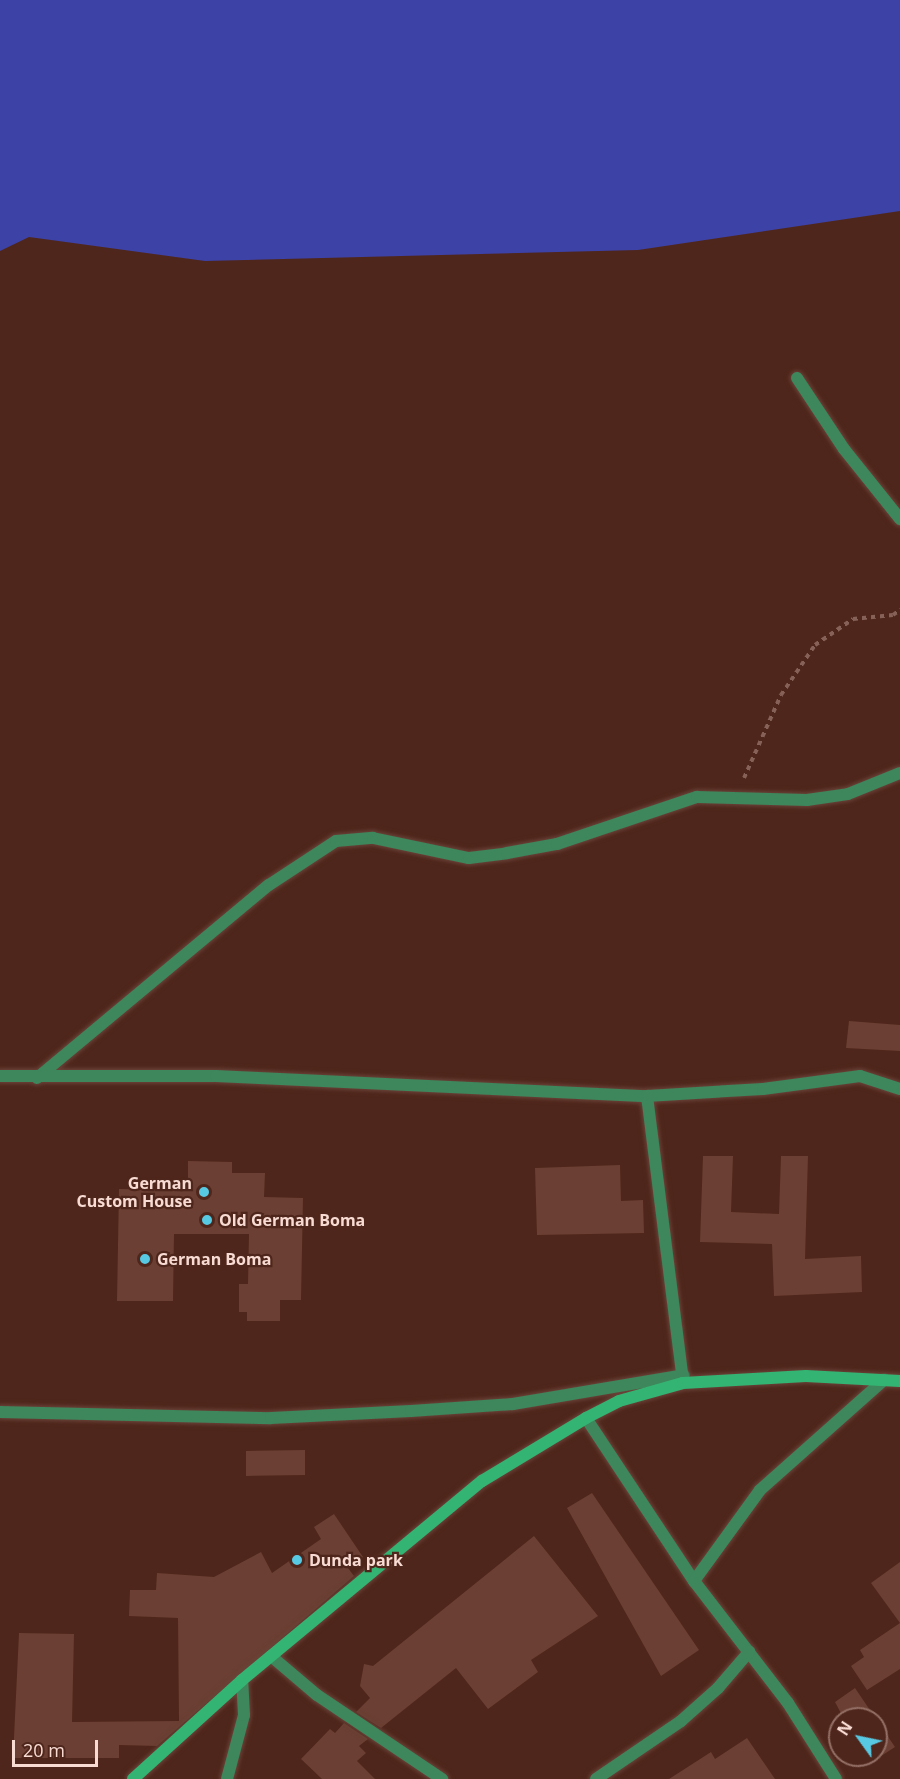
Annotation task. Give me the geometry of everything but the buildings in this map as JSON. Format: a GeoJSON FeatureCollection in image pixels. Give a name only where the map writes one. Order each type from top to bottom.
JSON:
{"type":"FeatureCollection","features":[{"type":"Feature","properties":{"kind":"main road"},"geometry":{"type":"LineString","coordinates":[[133,1779],[242,1680],[482,1481],[586,1418],[619,1401],[683,1379],[806,1377],[900,1381]]}},
{"type":"Feature","properties":{"kind":"street"},"geometry":{"type":"LineString","coordinates":[[797,378],[844,449],[900,519]]}},
{"type":"Feature","properties":{"kind":"street"},"geometry":{"type":"LineString","coordinates":[[37,1078],[269,885],[336,841],[373,838],[469,858],[558,844],[698,797],[807,800],[848,794],[900,773]]}},
{"type":"Feature","properties":{"kind":"street"},"geometry":{"type":"LineString","coordinates":[[0,1076],[37,1078],[216,1076],[647,1096],[763,1089],[860,1077],[900,1089]]}},
{"type":"Feature","properties":{"kind":"street"},"geometry":{"type":"LineString","coordinates":[[0,1412],[271,1418],[411,1412],[513,1404],[683,1379],[647,1096]]}},
{"type":"Feature","properties":{"kind":"street"},"geometry":{"type":"LineString","coordinates":[[694,1581],[760,1490],[884,1380]]}},
{"type":"Feature","properties":{"kind":"street"},"geometry":{"type":"LineString","coordinates":[[586,1418],[694,1581],[749,1652],[836,1779]]}},
{"type":"Feature","properties":{"kind":"street"},"geometry":{"type":"LineString","coordinates":[[596,1779],[681,1720],[718,1688],[749,1652]]}},
{"type":"Feature","properties":{"kind":"street"},"geometry":{"type":"LineString","coordinates":[[271,1656],[326,1702],[442,1779]]}},
{"type":"Feature","properties":{"kind":"street"},"geometry":{"type":"LineString","coordinates":[[227,1779],[244,1715],[242,1680]]}},
{"type":"Feature","properties":{"kind":"path"},"geometry":{"type":"LineString","coordinates":[[735,798],[781,694],[815,645],[853,619],[893,615],[900,610]]}},
{"type":"Feature","properties":{"kind":"shaded area"},"geometry":{"type":"Polygon","coordinates":[[[0,0],[900,0],[900,211],[638,250],[205,261],[29,237],[0,251],[0,0]]]}},
{"type":"Feature","properties":{"kind":"place","name":"German Custom House"},"geometry":{"type":"Point","coordinates":[204,1192]}},
{"type":"Feature","properties":{"kind":"place","name":"Old German Boma"},"geometry":{"type":"Point","coordinates":[207,1220]}},
{"type":"Feature","properties":{"kind":"place","name":"German Boma"},"geometry":{"type":"Point","coordinates":[145,1259]}},
{"type":"Feature","properties":{"kind":"place","name":"Dunda park"},"geometry":{"type":"Point","coordinates":[297,1560]}}]}
